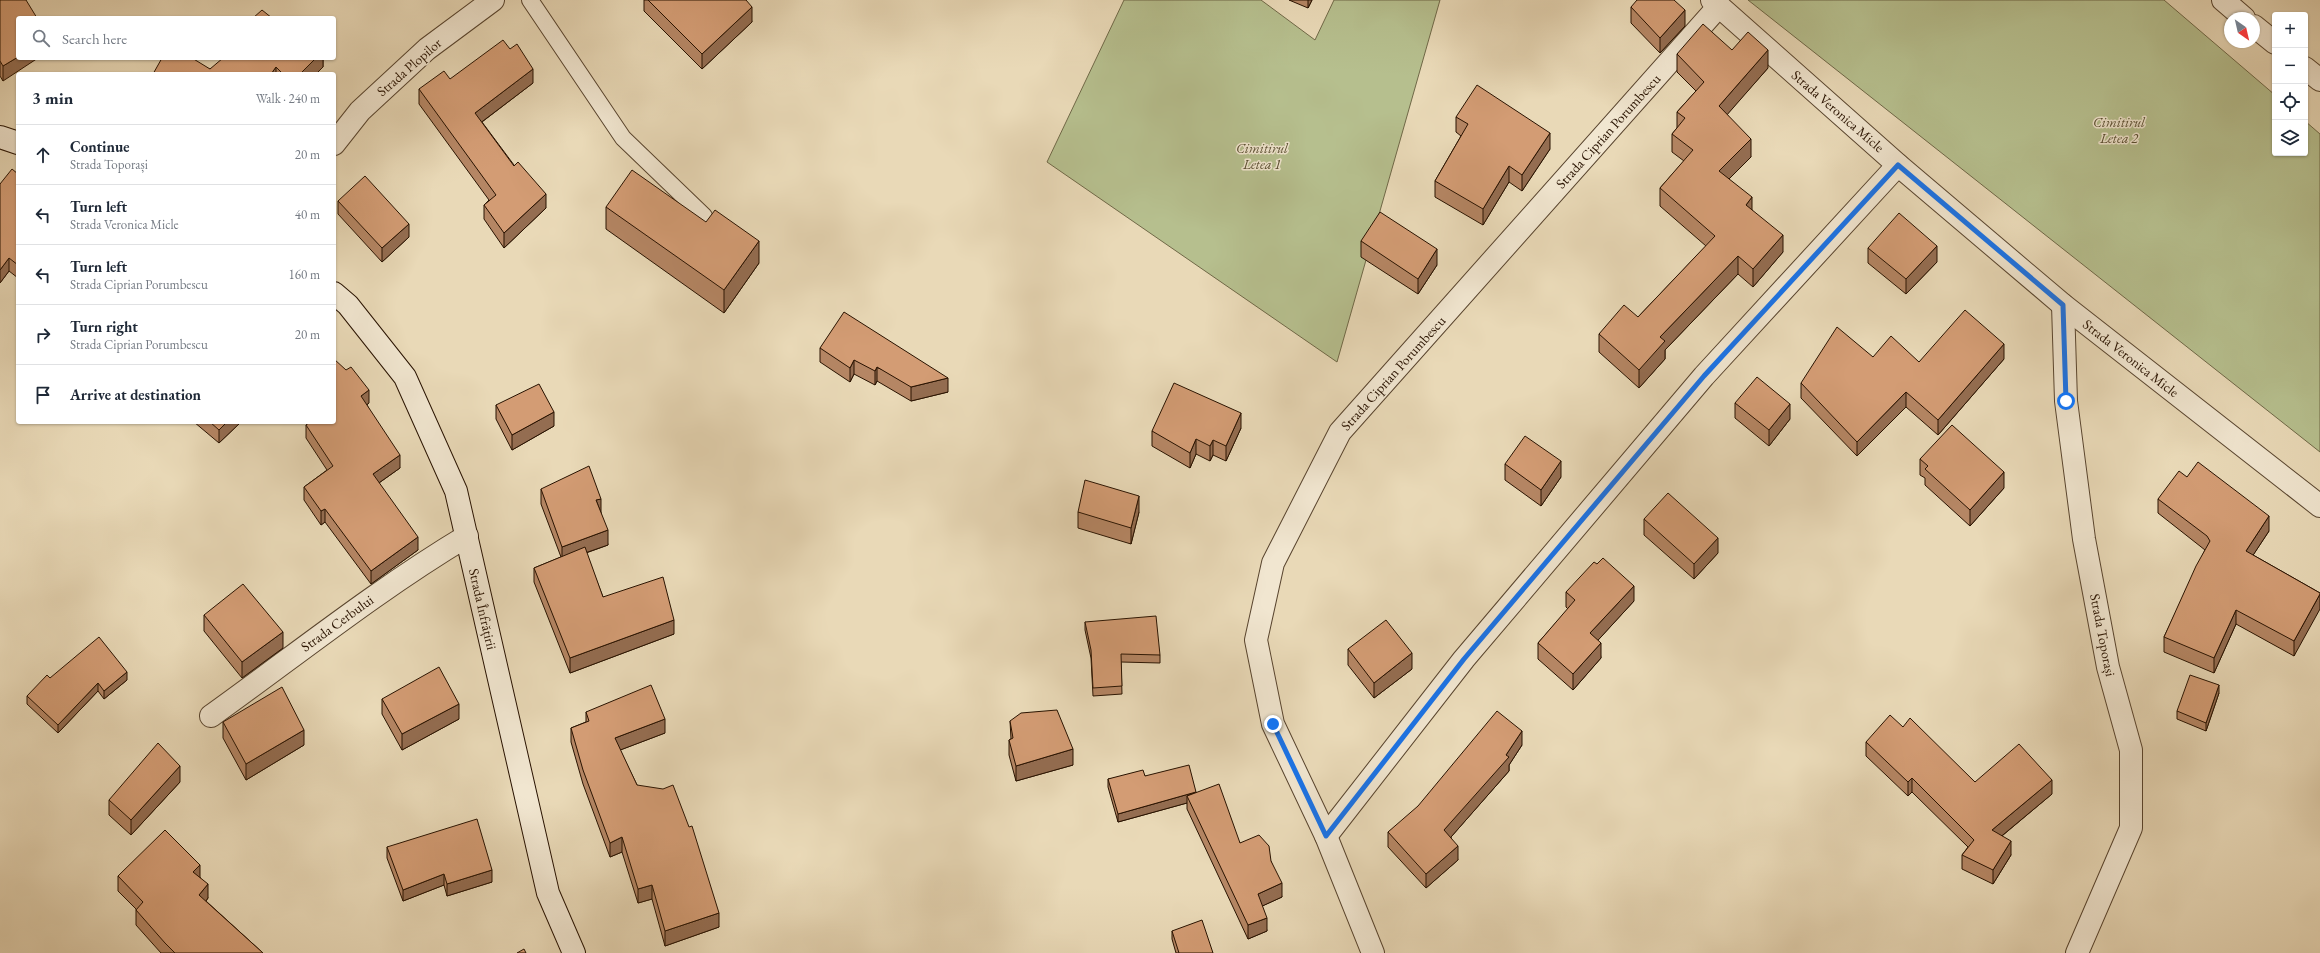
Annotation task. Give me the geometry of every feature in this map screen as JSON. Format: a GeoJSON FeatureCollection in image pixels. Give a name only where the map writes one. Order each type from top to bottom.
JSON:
{"type":"FeatureCollection","features":[{"type":"Feature","properties":{"kind":"street","name":"Strada Plopilor"},"geometry":{"type":"LineString","coordinates":[[336,141],[360,111],[422,54],[493,0]]}},
{"type":"Feature","properties":{"kind":"street"},"geometry":{"type":"LineString","coordinates":[[2223,0],[2237,12]]}},
{"type":"Feature","properties":{"kind":"street","name":"Strada Veronica Micle"},"geometry":{"type":"LineString","coordinates":[[1716,3],[1898,165],[2063,305],[2320,506]]}},
{"type":"Feature","properties":{"kind":"street","name":"Strada Ciprian Porumbescu"},"geometry":{"type":"LineString","coordinates":[[1373,953],[1326,836],[1273,724],[1256,640],[1273,564],[1340,432],[1716,3]]}},
{"type":"Feature","properties":{"kind":"street"},"geometry":{"type":"LineString","coordinates":[[2260,31],[2272,41]]}},
{"type":"Feature","properties":{"kind":"street"},"geometry":{"type":"LineString","coordinates":[[2308,70],[2320,80]]}},
{"type":"Feature","properties":{"kind":"street"},"geometry":{"type":"LineString","coordinates":[[0,138],[16,142]]}},
{"type":"Feature","properties":{"kind":"street"},"geometry":{"type":"LineString","coordinates":[[1326,836],[1464,659],[1704,376],[1898,165]]}},
{"type":"Feature","properties":{"kind":"street","name":"Strada Înfrățirii"},"geometry":{"type":"LineString","coordinates":[[336,295],[348,305],[405,377],[456,492],[548,893],[574,953]]}},
{"type":"Feature","properties":{"kind":"street","name":"Strada Toporași"},"geometry":{"type":"LineString","coordinates":[[2063,305],[2066,401],[2084,539],[2108,667],[2131,750],[2131,828],[2076,953]]}},
{"type":"Feature","properties":{"kind":"street","name":"Strada Cerbului"},"geometry":{"type":"LineString","coordinates":[[211,716],[351,612],[418,566],[467,536]]}},
{"type":"Feature","properties":{"kind":"lane"},"geometry":{"type":"LineString","coordinates":[[530,0],[623,138],[704,216]]}},
{"type":"Feature","properties":{"kind":"green space","name":"Cimitirul Letea 1"},"geometry":{"type":"Polygon","coordinates":[[[1124,0],[1261,0],[1315,40],[1334,0],[1440,0],[1337,362],[1047,162],[1124,0]]]}},
{"type":"Feature","properties":{"kind":"green space","name":"Cimitirul Letea 2"},"geometry":{"type":"Polygon","coordinates":[[[1748,0],[2164,0],[2272,92],[2272,156],[2308,156],[2308,124],[2320,134],[2320,452],[1748,0]]]}},
{"type":"Feature","properties":{"kind":"building"},"geometry":{"type":"Polygon","coordinates":[[[0,0],[26,0],[36,16],[16,16],[16,58],[3,66],[0,61],[0,0]]]}},
{"type":"Feature","properties":{"kind":"building"},"geometry":{"type":"Polygon","coordinates":[[[648,0],[746,0],[752,7],[702,54],[648,0]]]}},
{"type":"Feature","properties":{"kind":"building"},"geometry":{"type":"Polygon","coordinates":[[[1637,0],[1674,0],[1685,10],[1660,38],[1631,7],[1637,0]]]}},
{"type":"Feature","properties":{"kind":"building"},"geometry":{"type":"Polygon","coordinates":[[[262,10],[270,16],[255,16],[262,10]]]}},
{"type":"Feature","properties":{"kind":"building"},"geometry":{"type":"Polygon","coordinates":[[[1703,24],[1732,50],[1748,32],[1768,50],[1719,106],[1751,139],[1719,171],[1752,197],[1746,205],[1783,235],[1753,269],[1738,256],[1660,337],[1665,341],[1639,370],[1599,334],[1624,305],[1638,317],[1715,236],[1660,188],[1693,150],[1672,134],[1685,118],[1677,112],[1704,82],[1677,54],[1703,24]]]}},
{"type":"Feature","properties":{"kind":"building"},"geometry":{"type":"Polygon","coordinates":[[[503,40],[510,49],[517,44],[533,69],[475,113],[514,166],[518,162],[546,194],[504,233],[484,205],[496,195],[419,89],[444,71],[450,79],[503,40]]]}},
{"type":"Feature","properties":{"kind":"building"},"geometry":{"type":"Polygon","coordinates":[[[161,60],[195,60],[210,69],[221,60],[314,60],[302,72],[281,72],[276,67],[272,72],[154,72],[161,60]]]}},
{"type":"Feature","properties":{"kind":"building"},"geometry":{"type":"Polygon","coordinates":[[[1477,85],[1550,133],[1522,175],[1509,166],[1483,209],[1435,181],[1468,124],[1456,117],[1477,85]]]}},
{"type":"Feature","properties":{"kind":"building"},"geometry":{"type":"Polygon","coordinates":[[[12,169],[16,172],[16,263],[9,258],[0,270],[0,184],[12,169]]]}},
{"type":"Feature","properties":{"kind":"building"},"geometry":{"type":"Polygon","coordinates":[[[632,170],[706,222],[715,210],[759,241],[724,290],[606,207],[632,170]]]}},
{"type":"Feature","properties":{"kind":"building"},"geometry":{"type":"Polygon","coordinates":[[[365,176],[409,224],[382,248],[338,201],[365,176]]]}},
{"type":"Feature","properties":{"kind":"building"},"geometry":{"type":"Polygon","coordinates":[[[1380,212],[1437,249],[1418,279],[1361,241],[1380,212]]]}},
{"type":"Feature","properties":{"kind":"building"},"geometry":{"type":"Polygon","coordinates":[[[1899,213],[1937,246],[1906,279],[1868,248],[1899,213]]]}},
{"type":"Feature","properties":{"kind":"building"},"geometry":{"type":"Polygon","coordinates":[[[1965,310],[2004,344],[1938,420],[1906,392],[1857,442],[1801,383],[1837,327],[1873,357],[1891,336],[1919,362],[1965,310]]]}},
{"type":"Feature","properties":{"kind":"building"},"geometry":{"type":"Polygon","coordinates":[[[844,312],[948,378],[911,387],[877,367],[875,371],[854,360],[850,368],[820,348],[844,312]]]}},
{"type":"Feature","properties":{"kind":"building"},"geometry":{"type":"Polygon","coordinates":[[[336,361],[346,370],[351,367],[369,390],[361,396],[400,455],[373,474],[418,537],[371,571],[325,509],[321,511],[304,487],[333,466],[306,425],[336,424],[336,361]]]}},
{"type":"Feature","properties":{"kind":"building"},"geometry":{"type":"Polygon","coordinates":[[[1757,377],[1790,404],[1769,430],[1735,403],[1757,377]]]}},
{"type":"Feature","properties":{"kind":"building"},"geometry":{"type":"Polygon","coordinates":[[[1174,383],[1241,413],[1226,446],[1213,440],[1210,446],[1196,439],[1190,453],[1152,431],[1174,383]]]}},
{"type":"Feature","properties":{"kind":"building"},"geometry":{"type":"Polygon","coordinates":[[[539,384],[554,412],[512,435],[496,405],[539,384]]]}},
{"type":"Feature","properties":{"kind":"building"},"geometry":{"type":"Polygon","coordinates":[[[212,424],[225,424],[219,430],[212,424]]]}},
{"type":"Feature","properties":{"kind":"building"},"geometry":{"type":"Polygon","coordinates":[[[1952,425],[2004,472],[1970,510],[1925,469],[1928,466],[1920,459],[1952,425]]]}},
{"type":"Feature","properties":{"kind":"building"},"geometry":{"type":"Polygon","coordinates":[[[1525,436],[1561,461],[1541,490],[1505,464],[1525,436]]]}},
{"type":"Feature","properties":{"kind":"building"},"geometry":{"type":"Polygon","coordinates":[[[2198,462],[2269,516],[2246,551],[2320,593],[2294,641],[2236,610],[2214,658],[2164,637],[2196,566],[2210,541],[2207,536],[2158,499],[2179,471],[2187,477],[2198,462]]]}},
{"type":"Feature","properties":{"kind":"building"},"geometry":{"type":"Polygon","coordinates":[[[589,466],[601,499],[596,500],[608,530],[562,547],[541,489],[589,466]]]}},
{"type":"Feature","properties":{"kind":"building"},"geometry":{"type":"Polygon","coordinates":[[[1085,480],[1139,496],[1131,528],[1078,512],[1085,480]]]}},
{"type":"Feature","properties":{"kind":"building"},"geometry":{"type":"Polygon","coordinates":[[[1668,493],[1718,538],[1694,564],[1644,519],[1668,493]]]}},
{"type":"Feature","properties":{"kind":"building"},"geometry":{"type":"Polygon","coordinates":[[[585,547],[603,597],[663,577],[674,620],[570,658],[534,568],[585,547]]]}},
{"type":"Feature","properties":{"kind":"building"},"geometry":{"type":"Polygon","coordinates":[[[1603,558],[1634,586],[1590,633],[1601,643],[1573,674],[1538,643],[1575,600],[1566,592],[1594,562],[1597,564],[1603,558]]]}},
{"type":"Feature","properties":{"kind":"building"},"geometry":{"type":"Polygon","coordinates":[[[243,584],[283,632],[242,662],[204,615],[243,584]]]}},
{"type":"Feature","properties":{"kind":"building"},"geometry":{"type":"Polygon","coordinates":[[[1156,616],[1160,655],[1121,654],[1122,686],[1093,688],[1091,650],[1085,622],[1156,616]]]}},
{"type":"Feature","properties":{"kind":"building"},"geometry":{"type":"Polygon","coordinates":[[[1386,620],[1412,653],[1374,683],[1348,649],[1386,620]]]}},
{"type":"Feature","properties":{"kind":"building"},"geometry":{"type":"Polygon","coordinates":[[[99,637],[127,672],[104,691],[98,683],[58,725],[27,696],[47,675],[50,678],[99,637]]]}},
{"type":"Feature","properties":{"kind":"building"},"geometry":{"type":"Polygon","coordinates":[[[439,667],[459,704],[402,734],[382,699],[439,667]]]}},
{"type":"Feature","properties":{"kind":"building"},"geometry":{"type":"Polygon","coordinates":[[[2190,675],[2219,685],[2206,723],[2177,711],[2190,675]]]}},
{"type":"Feature","properties":{"kind":"building"},"geometry":{"type":"Polygon","coordinates":[[[651,685],[665,719],[615,738],[637,785],[663,789],[673,785],[689,827],[692,826],[719,913],[665,931],[652,885],[638,889],[622,837],[610,843],[583,770],[571,728],[589,721],[586,712],[651,685]]]}},
{"type":"Feature","properties":{"kind":"building"},"geometry":{"type":"Polygon","coordinates":[[[282,687],[304,730],[246,764],[223,722],[282,687]]]}},
{"type":"Feature","properties":{"kind":"building"},"geometry":{"type":"Polygon","coordinates":[[[1057,710],[1073,749],[1016,766],[1009,740],[1013,738],[1010,721],[1021,713],[1057,710]]]}},
{"type":"Feature","properties":{"kind":"building"},"geometry":{"type":"Polygon","coordinates":[[[1497,711],[1522,731],[1506,755],[1509,757],[1444,830],[1458,846],[1426,874],[1388,832],[1418,806],[1497,711]]]}},
{"type":"Feature","properties":{"kind":"building"},"geometry":{"type":"Polygon","coordinates":[[[1890,715],[1903,727],[1910,718],[1975,782],[2019,744],[2052,780],[1992,830],[2011,841],[1993,870],[1962,855],[1974,840],[1912,778],[1908,782],[1866,742],[1890,715]]]}},
{"type":"Feature","properties":{"kind":"building"},"geometry":{"type":"Polygon","coordinates":[[[158,743],[180,766],[131,820],[109,800],[158,743]]]}},
{"type":"Feature","properties":{"kind":"building"},"geometry":{"type":"Polygon","coordinates":[[[1189,765],[1196,792],[1118,814],[1108,779],[1143,770],[1145,776],[1189,765]]]}},
{"type":"Feature","properties":{"kind":"building"},"geometry":{"type":"Polygon","coordinates":[[[1219,784],[1240,843],[1259,835],[1269,846],[1271,861],[1282,883],[1258,894],[1267,918],[1248,925],[1187,796],[1219,784]]]}},
{"type":"Feature","properties":{"kind":"building"},"geometry":{"type":"Polygon","coordinates":[[[477,819],[492,870],[447,884],[444,874],[403,890],[387,847],[477,819]]]}},
{"type":"Feature","properties":{"kind":"building"},"geometry":{"type":"Polygon","coordinates":[[[165,830],[200,865],[193,872],[208,884],[199,895],[263,953],[175,953],[136,910],[143,902],[118,876],[165,830]]]}},
{"type":"Feature","properties":{"kind":"building"},"geometry":{"type":"Polygon","coordinates":[[[1202,920],[1213,953],[1179,953],[1172,931],[1202,920]]]}},
{"type":"Feature","properties":{"kind":"building"},"geometry":{"type":"Polygon","coordinates":[[[524,949],[526,953],[517,953],[524,949]]]}},
{"type":"Feature","properties":{"kind":"route"},"geometry":{"type":"LineString","coordinates":[[1273,724],[1326,836],[1464,659],[1704,376],[1898,165],[2063,305],[2066,401]]}}]}
